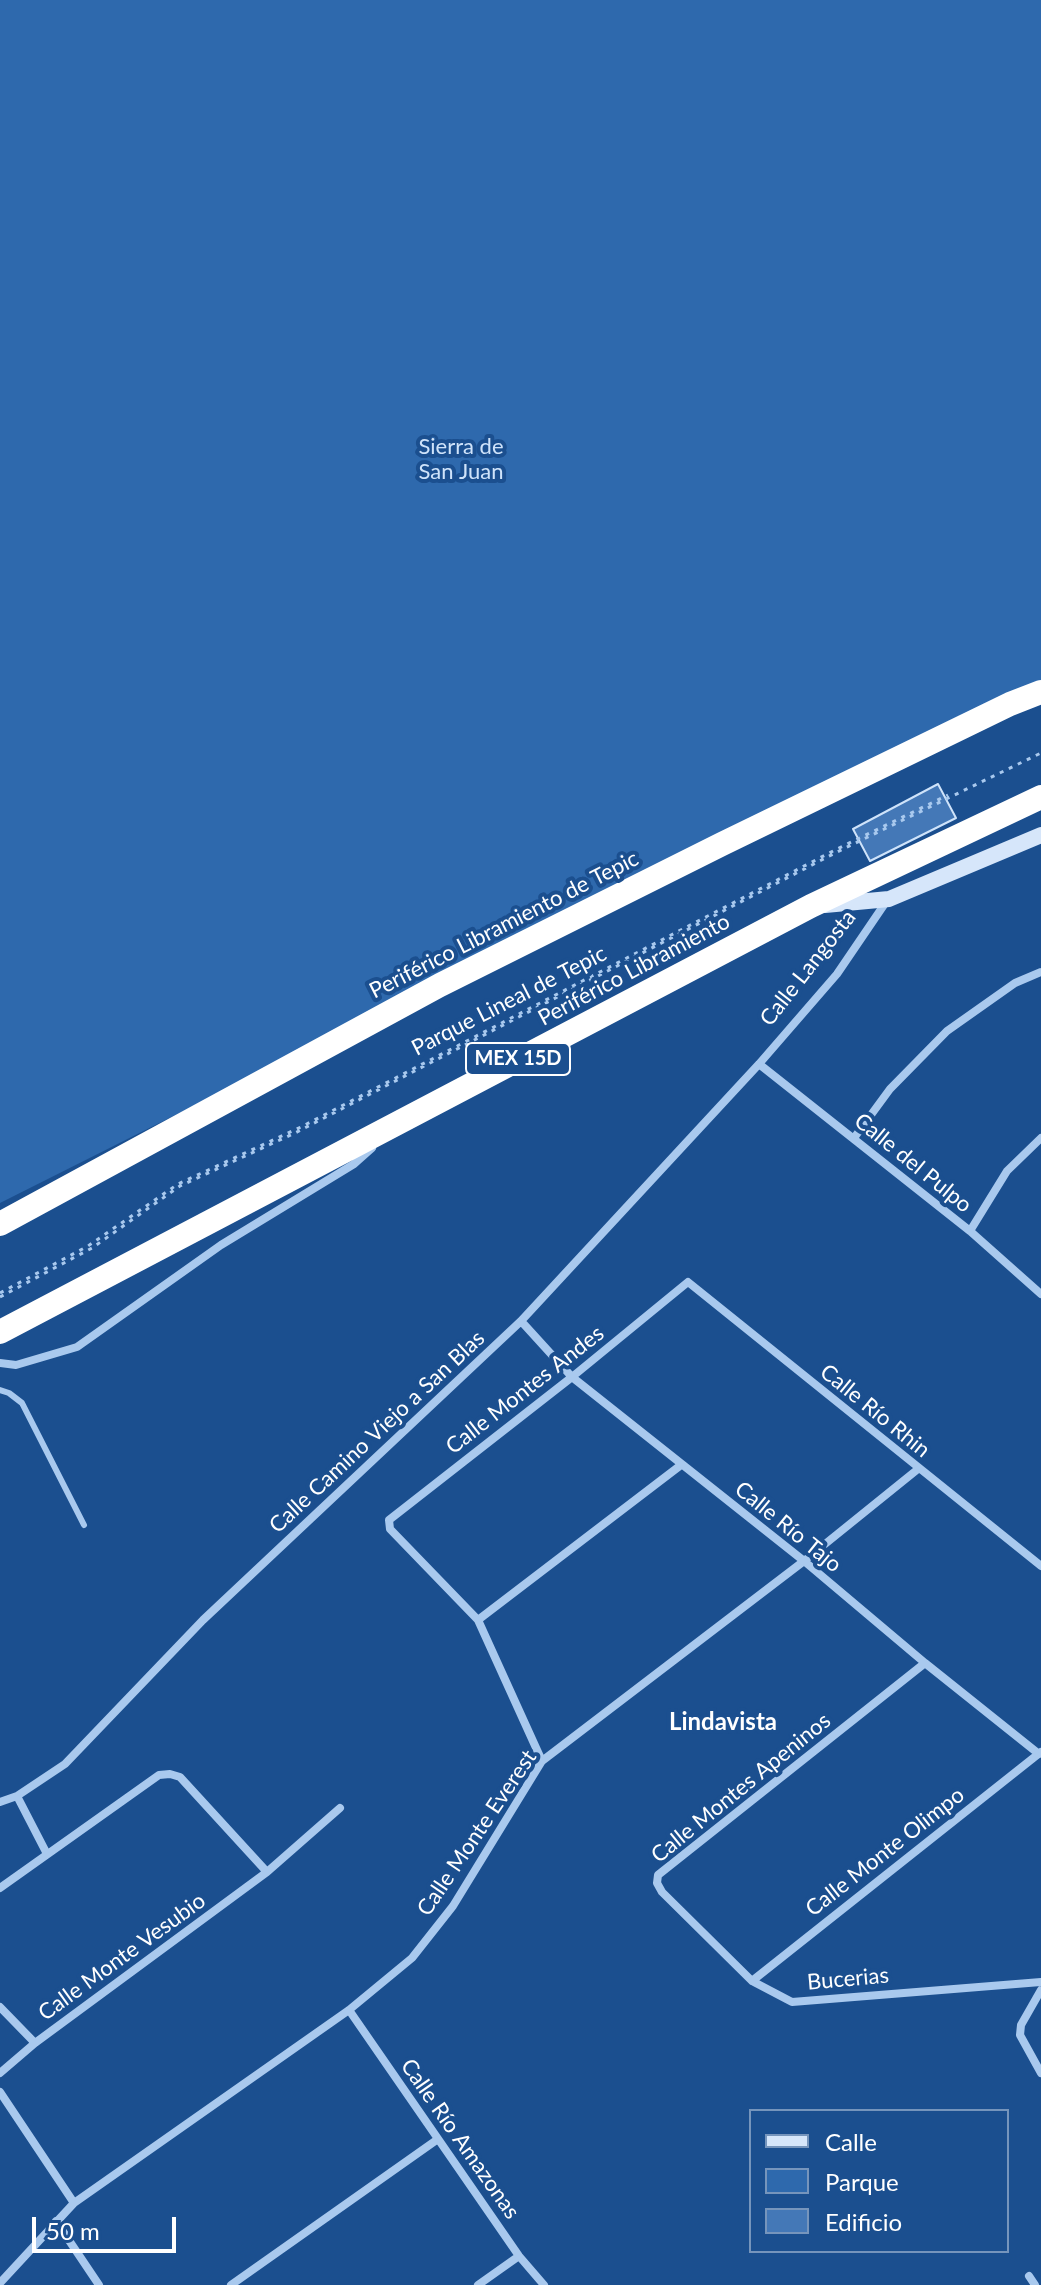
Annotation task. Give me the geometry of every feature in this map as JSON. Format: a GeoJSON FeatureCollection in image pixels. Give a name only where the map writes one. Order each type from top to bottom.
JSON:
{"type":"FeatureCollection","features":[{"type":"Feature","properties":{"kind":"highway","name":"Periférico Libramiento de Tepic"},"geometry":{"type":"LineString","coordinates":[[0,1224],[440,985],[722,844],[1010,704],[1041,692]]}},
{"type":"Feature","properties":{"kind":"highway","name":"Periférico Libramiento"},"geometry":{"type":"LineString","coordinates":[[0,1332],[811,906],[1037,802]]}},
{"type":"Feature","properties":{"kind":"street","name":"Calle Langosta"},"geometry":{"type":"LineString","coordinates":[[811,906],[889,899],[1041,835]]}},
{"type":"Feature","properties":{"kind":"street","name":"Calle Langosta"},"geometry":{"type":"LineString","coordinates":[[759,1064],[837,974],[889,899]]}},
{"type":"Feature","properties":{"kind":"street"},"geometry":{"type":"LineString","coordinates":[[854,1138],[890,1089],[947,1031],[1015,983],[1041,972]]}},
{"type":"Feature","properties":{"kind":"street","name":"Calle del Pulpo"},"geometry":{"type":"LineString","coordinates":[[759,1064],[970,1231],[1041,1294]]}},
{"type":"Feature","properties":{"kind":"street","name":"Calle Camino Viejo a San Blas"},"geometry":{"type":"LineString","coordinates":[[0,1802],[17,1796],[65,1764],[203,1620],[521,1321],[759,1064]]}},
{"type":"Feature","properties":{"kind":"street"},"geometry":{"type":"LineString","coordinates":[[0,1363],[16,1365],[77,1347],[221,1245],[354,1164],[406,1118]]}},
{"type":"Feature","properties":{"kind":"street"},"geometry":{"type":"LineString","coordinates":[[970,1231],[1007,1171],[1041,1138]]}},
{"type":"Feature","properties":{"kind":"street","name":"Calle Montes Andes"},"geometry":{"type":"LineString","coordinates":[[478,1620],[390,1529],[389,1520],[688,1282]]}},
{"type":"Feature","properties":{"kind":"street","name":"Calle Río Rhin"},"geometry":{"type":"LineString","coordinates":[[688,1282],[1041,1566]]}},
{"type":"Feature","properties":{"kind":"street","name":"Calle Río Tajo"},"geometry":{"type":"LineString","coordinates":[[521,1321],[572,1377],[1040,1753]]}},
{"type":"Feature","properties":{"kind":"street"},"geometry":{"type":"LineString","coordinates":[[542,1761],[478,1620],[681,1465]]}},
{"type":"Feature","properties":{"kind":"street","name":"Calle Monte Everest"},"geometry":{"type":"LineString","coordinates":[[0,2283],[74,2203],[349,2010],[412,1958],[453,1906],[542,1761],[804,1561],[918,1469]]}},
{"type":"Feature","properties":{"kind":"street","name":"Calle Montes Apeninos"},"geometry":{"type":"LineString","coordinates":[[657,1883],[658,1875],[925,1663]]}},
{"type":"Feature","properties":{"kind":"street","name":"Calle Monte Olimpo"},"geometry":{"type":"LineString","coordinates":[[752,1981],[1040,1753]]}},
{"type":"Feature","properties":{"kind":"street"},"geometry":{"type":"LineString","coordinates":[[0,1888],[159,1775],[170,1774],[180,1777],[267,1872]]}},
{"type":"Feature","properties":{"kind":"street"},"geometry":{"type":"LineString","coordinates":[[17,1796],[47,1854]]}},
{"type":"Feature","properties":{"kind":"street","name":"Calle Monte Vesubio"},"geometry":{"type":"LineString","coordinates":[[0,2073],[35,2043],[267,1872],[340,1808]]}},
{"type":"Feature","properties":{"kind":"street","name":"Bucerias"},"geometry":{"type":"LineString","coordinates":[[657,1883],[662,1892],[752,1981],[792,2002],[1041,1982]]}},
{"type":"Feature","properties":{"kind":"street"},"geometry":{"type":"LineString","coordinates":[[1041,1990],[1021,2025],[1020,2035],[1041,2073]]}},
{"type":"Feature","properties":{"kind":"street"},"geometry":{"type":"LineString","coordinates":[[0,2007],[35,2043]]}},
{"type":"Feature","properties":{"kind":"street","name":"Calle Río Amazonas"},"geometry":{"type":"LineString","coordinates":[[349,2010],[519,2256],[544,2285]]}},
{"type":"Feature","properties":{"kind":"street"},"geometry":{"type":"LineString","coordinates":[[0,2092],[74,2203]]}},
{"type":"Feature","properties":{"kind":"street"},"geometry":{"type":"LineString","coordinates":[[231,2285],[438,2139]]}},
{"type":"Feature","properties":{"kind":"street"},"geometry":{"type":"LineString","coordinates":[[56,2221],[99,2285]]}},
{"type":"Feature","properties":{"kind":"street"},"geometry":{"type":"LineString","coordinates":[[478,2285],[519,2256]]}},
{"type":"Feature","properties":{"kind":"street"},"geometry":{"type":"LineString","coordinates":[[1029,2276],[1035,2285]]}},
{"type":"Feature","properties":{"kind":"lane"},"geometry":{"type":"LineString","coordinates":[[0,1390],[22,1403],[84,1525]]}},
{"type":"Feature","properties":{"kind":"path","name":"Parque Lineal de Tepic"},"geometry":{"type":"LineString","coordinates":[[0,1295],[88,1246],[178,1184],[301,1127],[836,851],[1041,752]]}},
{"type":"Feature","properties":{"kind":"green space","name":"Sierra de San Juan"},"geometry":{"type":"Polygon","coordinates":[[[0,0],[1041,0],[1041,691],[480,962],[0,1203],[0,0]]]}},
{"type":"Feature","properties":{"kind":"building"},"geometry":{"type":"Polygon","coordinates":[[[938,784],[956,818],[870,861],[853,829],[938,784]]]}},
{"type":"Feature","properties":{"kind":"district","name":"Lindavista"},"geometry":{"type":"Point","coordinates":[723,1722]}}]}
